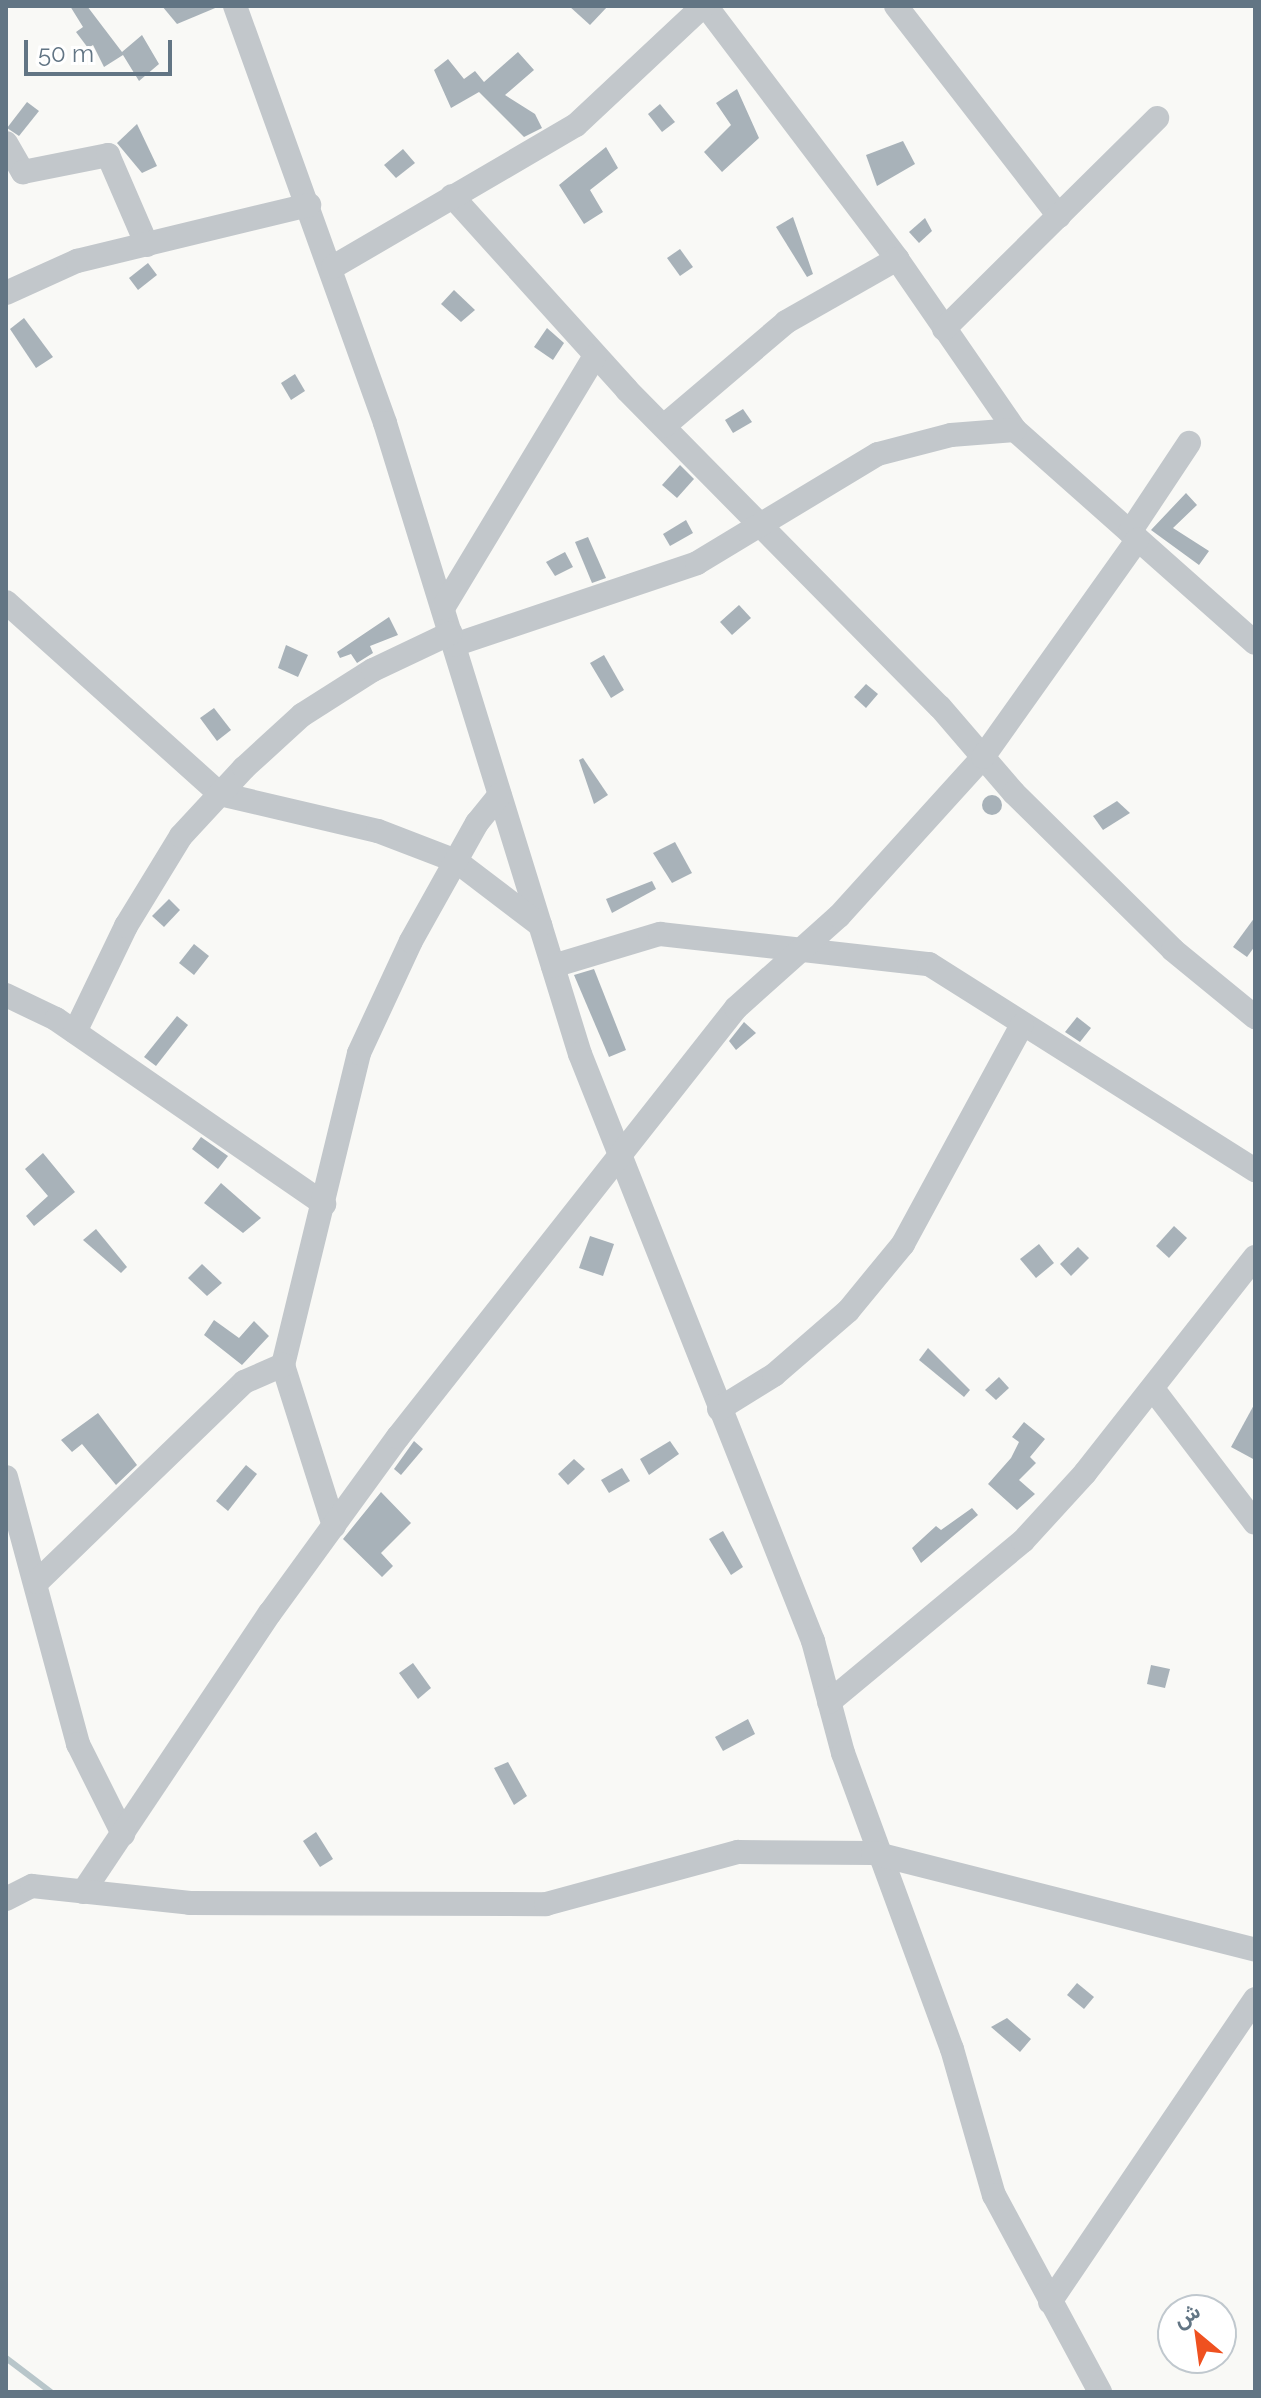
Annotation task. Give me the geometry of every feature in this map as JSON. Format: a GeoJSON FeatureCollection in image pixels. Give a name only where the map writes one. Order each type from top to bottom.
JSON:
{"type":"FeatureCollection","features":[{"type":"Feature","properties":{"kind":"street"},"geometry":{"type":"LineString","coordinates":[[235,6],[333,267],[453,639],[553,966],[621,1159],[813,1641],[829,1702],[952,2049],[994,2195],[1100,2392]]}},
{"type":"Feature","properties":{"kind":"street"},"geometry":{"type":"LineString","coordinates":[[333,267],[576,125],[704,6],[897,259],[1015,430],[1255,643]]}},
{"type":"Feature","properties":{"kind":"street"},"geometry":{"type":"LineString","coordinates":[[896,6],[1059,216]]}},
{"type":"Feature","properties":{"kind":"street"},"geometry":{"type":"LineString","coordinates":[[944,329],[1157,118]]}},
{"type":"Feature","properties":{"kind":"street"},"geometry":{"type":"LineString","coordinates":[[6,143],[23,172],[108,155],[147,245]]}},
{"type":"Feature","properties":{"kind":"street"},"geometry":{"type":"LineString","coordinates":[[452,196],[595,356],[756,526],[1173,950],[1255,1017]]}},
{"type":"Feature","properties":{"kind":"street"},"geometry":{"type":"LineString","coordinates":[[6,293],[77,261],[309,205]]}},
{"type":"Feature","properties":{"kind":"street"},"geometry":{"type":"LineString","coordinates":[[664,426],[786,322],[897,259]]}},
{"type":"Feature","properties":{"kind":"street"},"geometry":{"type":"LineString","coordinates":[[443,608],[595,356]]}},
{"type":"Feature","properties":{"kind":"street"},"geometry":{"type":"LineString","coordinates":[[75,1032],[126,926],[181,836],[302,715],[373,670],[453,639],[697,563],[878,454],[951,435],[1015,430]]}},
{"type":"Feature","properties":{"kind":"street"},"geometry":{"type":"LineString","coordinates":[[83,1892],[334,1526],[736,1008],[839,916],[983,757],[1134,536],[1189,443]]}},
{"type":"Feature","properties":{"kind":"street"},"geometry":{"type":"LineString","coordinates":[[6,602],[220,794],[378,831],[456,861],[540,925]]}},
{"type":"Feature","properties":{"kind":"street"},"geometry":{"type":"LineString","coordinates":[[334,1526],[283,1365],[359,1053],[456,861],[500,795]]}},
{"type":"Feature","properties":{"kind":"street"},"geometry":{"type":"LineString","coordinates":[[553,966],[660,934],[798,953],[929,964],[1255,1170]]}},
{"type":"Feature","properties":{"kind":"street"},"geometry":{"type":"LineString","coordinates":[[6,995],[75,1032],[324,1204]]}},
{"type":"Feature","properties":{"kind":"street"},"geometry":{"type":"LineString","coordinates":[[719,1409],[774,1375],[848,1311],[903,1244],[1022,1025]]}},
{"type":"Feature","properties":{"kind":"street"},"geometry":{"type":"LineString","coordinates":[[829,1702],[1023,1541],[1153,1389],[1255,1257]]}},
{"type":"Feature","properties":{"kind":"street"},"geometry":{"type":"LineString","coordinates":[[37,1582],[244,1382],[283,1365]]}},
{"type":"Feature","properties":{"kind":"street"},"geometry":{"type":"LineString","coordinates":[[1153,1389],[1255,1523]]}},
{"type":"Feature","properties":{"kind":"street"},"geometry":{"type":"LineString","coordinates":[[6,1477],[37,1582],[78,1744],[123,1834]]}},
{"type":"Feature","properties":{"kind":"street"},"geometry":{"type":"LineString","coordinates":[[6,1899],[32,1886],[190,1903],[546,1904],[738,1852],[883,1856],[1255,1950]]}},
{"type":"Feature","properties":{"kind":"street"},"geometry":{"type":"LineString","coordinates":[[1050,2302],[1255,1999]]}},
{"type":"Feature","properties":{"kind":"building"},"geometry":{"type":"Polygon","coordinates":[[[70,6],[87,6],[122,52],[142,35],[159,64],[139,81],[123,55],[104,67],[93,45],[88,48],[76,32],[83,27],[70,6]]]}},
{"type":"Feature","properties":{"kind":"building"},"geometry":{"type":"Polygon","coordinates":[[[162,6],[220,6],[177,24],[162,6]]]}},
{"type":"Feature","properties":{"kind":"building"},"geometry":{"type":"Polygon","coordinates":[[[569,6],[608,6],[590,25],[569,6]]]}},
{"type":"Feature","properties":{"kind":"building"},"geometry":{"type":"Polygon","coordinates":[[[518,52],[534,70],[505,95],[535,114],[542,128],[524,137],[479,92],[451,108],[434,70],[448,59],[464,79],[475,71],[484,82],[518,52]]]}},
{"type":"Feature","properties":{"kind":"building"},"geometry":{"type":"Polygon","coordinates":[[[737,89],[759,138],[722,172],[704,152],[731,125],[716,103],[737,89]]]}},
{"type":"Feature","properties":{"kind":"building"},"geometry":{"type":"Polygon","coordinates":[[[27,102],[39,111],[19,136],[7,128],[27,102]]]}},
{"type":"Feature","properties":{"kind":"building"},"geometry":{"type":"Polygon","coordinates":[[[660,104],[675,122],[662,132],[648,114],[660,104]]]}},
{"type":"Feature","properties":{"kind":"building"},"geometry":{"type":"Polygon","coordinates":[[[137,124],[157,166],[142,173],[117,143],[137,124]]]}},
{"type":"Feature","properties":{"kind":"building"},"geometry":{"type":"Polygon","coordinates":[[[903,141],[915,164],[877,186],[866,155],[903,141]]]}},
{"type":"Feature","properties":{"kind":"building"},"geometry":{"type":"Polygon","coordinates":[[[606,147],[618,168],[590,190],[603,212],[584,224],[559,185],[606,147]]]}},
{"type":"Feature","properties":{"kind":"building"},"geometry":{"type":"Polygon","coordinates":[[[403,149],[415,163],[396,178],[384,165],[403,149]]]}},
{"type":"Feature","properties":{"kind":"building"},"geometry":{"type":"Polygon","coordinates":[[[793,217],[813,274],[807,277],[776,227],[793,217]]]}},
{"type":"Feature","properties":{"kind":"building"},"geometry":{"type":"Polygon","coordinates":[[[925,218],[932,231],[919,243],[909,232],[925,218]]]}},
{"type":"Feature","properties":{"kind":"building"},"geometry":{"type":"Polygon","coordinates":[[[680,249],[693,267],[680,276],[667,258],[680,249]]]}},
{"type":"Feature","properties":{"kind":"building"},"geometry":{"type":"Polygon","coordinates":[[[148,263],[157,275],[138,290],[129,278],[148,263]]]}},
{"type":"Feature","properties":{"kind":"building"},"geometry":{"type":"Polygon","coordinates":[[[454,290],[475,310],[461,322],[441,304],[454,290]]]}},
{"type":"Feature","properties":{"kind":"building"},"geometry":{"type":"Polygon","coordinates":[[[24,318],[53,357],[36,368],[10,329],[24,318]]]}},
{"type":"Feature","properties":{"kind":"building"},"geometry":{"type":"Polygon","coordinates":[[[547,328],[564,343],[553,360],[534,347],[547,328]]]}},
{"type":"Feature","properties":{"kind":"building"},"geometry":{"type":"Polygon","coordinates":[[[295,374],[305,391],[291,400],[281,383],[295,374]]]}},
{"type":"Feature","properties":{"kind":"building"},"geometry":{"type":"Polygon","coordinates":[[[743,409],[752,422],[733,433],[725,420],[743,409]]]}},
{"type":"Feature","properties":{"kind":"building"},"geometry":{"type":"Polygon","coordinates":[[[680,465],[694,479],[677,498],[662,485],[680,465]]]}},
{"type":"Feature","properties":{"kind":"building"},"geometry":{"type":"Polygon","coordinates":[[[1186,493],[1197,505],[1173,528],[1209,551],[1199,565],[1151,530],[1186,493]]]}},
{"type":"Feature","properties":{"kind":"building"},"geometry":{"type":"Polygon","coordinates":[[[686,520],[693,533],[670,546],[663,534],[686,520]]]}},
{"type":"Feature","properties":{"kind":"building"},"geometry":{"type":"Polygon","coordinates":[[[588,537],[606,578],[592,583],[575,542],[588,537]]]}},
{"type":"Feature","properties":{"kind":"building"},"geometry":{"type":"Polygon","coordinates":[[[565,552],[573,567],[555,576],[546,562],[565,552]]]}},
{"type":"Feature","properties":{"kind":"building"},"geometry":{"type":"Polygon","coordinates":[[[739,605],[751,618],[732,635],[720,622],[739,605]]]}},
{"type":"Feature","properties":{"kind":"building"},"geometry":{"type":"Polygon","coordinates":[[[389,617],[398,635],[370,646],[373,653],[357,663],[351,654],[340,658],[337,652],[389,617]]]}},
{"type":"Feature","properties":{"kind":"building"},"geometry":{"type":"Polygon","coordinates":[[[286,645],[308,655],[298,677],[278,668],[286,645]]]}},
{"type":"Feature","properties":{"kind":"building"},"geometry":{"type":"Polygon","coordinates":[[[604,655],[624,690],[611,698],[590,663],[604,655]]]}},
{"type":"Feature","properties":{"kind":"building"},"geometry":{"type":"Polygon","coordinates":[[[866,684],[878,694],[866,708],[854,697],[866,684]]]}},
{"type":"Feature","properties":{"kind":"building"},"geometry":{"type":"Polygon","coordinates":[[[214,708],[231,730],[217,741],[200,718],[214,708]]]}},
{"type":"Feature","properties":{"kind":"building"},"geometry":{"type":"Polygon","coordinates":[[[583,758],[608,795],[594,804],[579,760],[583,758]]]}},
{"type":"Feature","properties":{"kind":"building"},"geometry":{"type":"Polygon","coordinates":[[[988,795],[996,795],[1002,805],[996,815],[988,815],[982,809],[982,801],[988,795]]]}},
{"type":"Feature","properties":{"kind":"building"},"geometry":{"type":"Polygon","coordinates":[[[1117,801],[1130,813],[1103,830],[1093,816],[1117,801]]]}},
{"type":"Feature","properties":{"kind":"building"},"geometry":{"type":"Polygon","coordinates":[[[675,842],[692,873],[672,883],[653,853],[675,842]]]}},
{"type":"Feature","properties":{"kind":"building"},"geometry":{"type":"Polygon","coordinates":[[[652,881],[656,889],[612,913],[606,899],[652,881]]]}},
{"type":"Feature","properties":{"kind":"building"},"geometry":{"type":"Polygon","coordinates":[[[169,899],[180,910],[164,927],[152,916],[169,899]]]}},
{"type":"Feature","properties":{"kind":"building"},"geometry":{"type":"Polygon","coordinates":[[[1255,917],[1255,946],[1247,957],[1233,947],[1255,917]]]}},
{"type":"Feature","properties":{"kind":"building"},"geometry":{"type":"Polygon","coordinates":[[[194,944],[209,956],[194,975],[179,963],[194,944]]]}},
{"type":"Feature","properties":{"kind":"building"},"geometry":{"type":"Polygon","coordinates":[[[594,969],[626,1050],[609,1057],[574,975],[594,969]]]}},
{"type":"Feature","properties":{"kind":"building"},"geometry":{"type":"Polygon","coordinates":[[[177,1016],[188,1025],[156,1066],[144,1057],[177,1016]]]}},
{"type":"Feature","properties":{"kind":"building"},"geometry":{"type":"Polygon","coordinates":[[[1077,1017],[1091,1028],[1080,1042],[1065,1032],[1077,1017]]]}},
{"type":"Feature","properties":{"kind":"building"},"geometry":{"type":"Polygon","coordinates":[[[744,1022],[756,1033],[736,1050],[729,1041],[744,1022]]]}},
{"type":"Feature","properties":{"kind":"building"},"geometry":{"type":"Polygon","coordinates":[[[201,1137],[228,1156],[218,1169],[192,1149],[201,1137]]]}},
{"type":"Feature","properties":{"kind":"building"},"geometry":{"type":"Polygon","coordinates":[[[43,1153],[75,1192],[34,1226],[26,1216],[48,1196],[25,1169],[43,1153]]]}},
{"type":"Feature","properties":{"kind":"building"},"geometry":{"type":"Polygon","coordinates":[[[221,1183],[261,1218],[243,1233],[204,1203],[221,1183]]]}},
{"type":"Feature","properties":{"kind":"building"},"geometry":{"type":"Polygon","coordinates":[[[1174,1226],[1187,1238],[1169,1258],[1156,1246],[1174,1226]]]}},
{"type":"Feature","properties":{"kind":"building"},"geometry":{"type":"Polygon","coordinates":[[[96,1229],[127,1267],[121,1273],[83,1240],[96,1229]]]}},
{"type":"Feature","properties":{"kind":"building"},"geometry":{"type":"Polygon","coordinates":[[[590,1236],[614,1244],[603,1276],[579,1268],[590,1236]]]}},
{"type":"Feature","properties":{"kind":"building"},"geometry":{"type":"Polygon","coordinates":[[[1039,1244],[1054,1263],[1036,1278],[1020,1259],[1039,1244]]]}},
{"type":"Feature","properties":{"kind":"building"},"geometry":{"type":"Polygon","coordinates":[[[1078,1247],[1089,1258],[1071,1276],[1060,1264],[1078,1247]]]}},
{"type":"Feature","properties":{"kind":"building"},"geometry":{"type":"Polygon","coordinates":[[[202,1264],[222,1283],[207,1296],[188,1278],[202,1264]]]}},
{"type":"Feature","properties":{"kind":"building"},"geometry":{"type":"Polygon","coordinates":[[[214,1320],[239,1338],[254,1321],[269,1336],[242,1365],[204,1335],[214,1320]]]}},
{"type":"Feature","properties":{"kind":"building"},"geometry":{"type":"Polygon","coordinates":[[[928,1348],[970,1390],[964,1397],[919,1360],[928,1348]]]}},
{"type":"Feature","properties":{"kind":"building"},"geometry":{"type":"Polygon","coordinates":[[[999,1377],[1009,1388],[996,1400],[985,1390],[999,1377]]]}},
{"type":"Feature","properties":{"kind":"building"},"geometry":{"type":"Polygon","coordinates":[[[1255,1403],[1255,1460],[1231,1447],[1255,1403]]]}},
{"type":"Feature","properties":{"kind":"building"},"geometry":{"type":"Polygon","coordinates":[[[98,1413],[137,1465],[116,1485],[82,1444],[72,1452],[61,1440],[98,1413]]]}},
{"type":"Feature","properties":{"kind":"building"},"geometry":{"type":"Polygon","coordinates":[[[1024,1422],[1045,1439],[1030,1457],[1036,1463],[1019,1480],[1035,1494],[1017,1510],[988,1484],[1011,1458],[1019,1442],[1012,1437],[1024,1422]]]}},
{"type":"Feature","properties":{"kind":"building"},"geometry":{"type":"Polygon","coordinates":[[[414,1441],[423,1449],[401,1475],[394,1469],[414,1441]]]}},
{"type":"Feature","properties":{"kind":"building"},"geometry":{"type":"Polygon","coordinates":[[[670,1441],[679,1454],[649,1475],[640,1459],[670,1441]]]}},
{"type":"Feature","properties":{"kind":"building"},"geometry":{"type":"Polygon","coordinates":[[[574,1459],[585,1469],[568,1485],[558,1474],[574,1459]]]}},
{"type":"Feature","properties":{"kind":"building"},"geometry":{"type":"Polygon","coordinates":[[[246,1465],[257,1474],[228,1511],[216,1501],[246,1465]]]}},
{"type":"Feature","properties":{"kind":"building"},"geometry":{"type":"Polygon","coordinates":[[[622,1468],[630,1481],[609,1493],[601,1480],[622,1468]]]}},
{"type":"Feature","properties":{"kind":"building"},"geometry":{"type":"Polygon","coordinates":[[[381,1492],[411,1523],[381,1553],[393,1566],[382,1577],[343,1539],[381,1492]]]}},
{"type":"Feature","properties":{"kind":"building"},"geometry":{"type":"Polygon","coordinates":[[[972,1508],[978,1515],[921,1563],[912,1548],[936,1526],[941,1530],[972,1508]]]}},
{"type":"Feature","properties":{"kind":"building"},"geometry":{"type":"Polygon","coordinates":[[[723,1531],[743,1567],[731,1575],[709,1539],[723,1531]]]}},
{"type":"Feature","properties":{"kind":"building"},"geometry":{"type":"Polygon","coordinates":[[[413,1663],[431,1688],[418,1699],[399,1673],[413,1663]]]}},
{"type":"Feature","properties":{"kind":"building"},"geometry":{"type":"Polygon","coordinates":[[[1151,1665],[1170,1669],[1165,1688],[1147,1684],[1151,1665]]]}},
{"type":"Feature","properties":{"kind":"building"},"geometry":{"type":"Polygon","coordinates":[[[748,1719],[755,1734],[723,1751],[715,1737],[748,1719]]]}},
{"type":"Feature","properties":{"kind":"building"},"geometry":{"type":"Polygon","coordinates":[[[508,1762],[527,1796],[514,1805],[494,1768],[508,1762]]]}},
{"type":"Feature","properties":{"kind":"building"},"geometry":{"type":"Polygon","coordinates":[[[316,1832],[333,1859],[320,1867],[303,1841],[316,1832]]]}},
{"type":"Feature","properties":{"kind":"building"},"geometry":{"type":"Polygon","coordinates":[[[1077,1983],[1094,1997],[1084,2009],[1067,1995],[1077,1983]]]}},
{"type":"Feature","properties":{"kind":"building"},"geometry":{"type":"Polygon","coordinates":[[[1007,2018],[1031,2039],[1020,2052],[991,2027],[1007,2018]]]}},
{"type":"Feature","properties":{"kind":"waterway"},"geometry":{"type":"LineString","coordinates":[[6,2358],[51,2392]]}}]}
